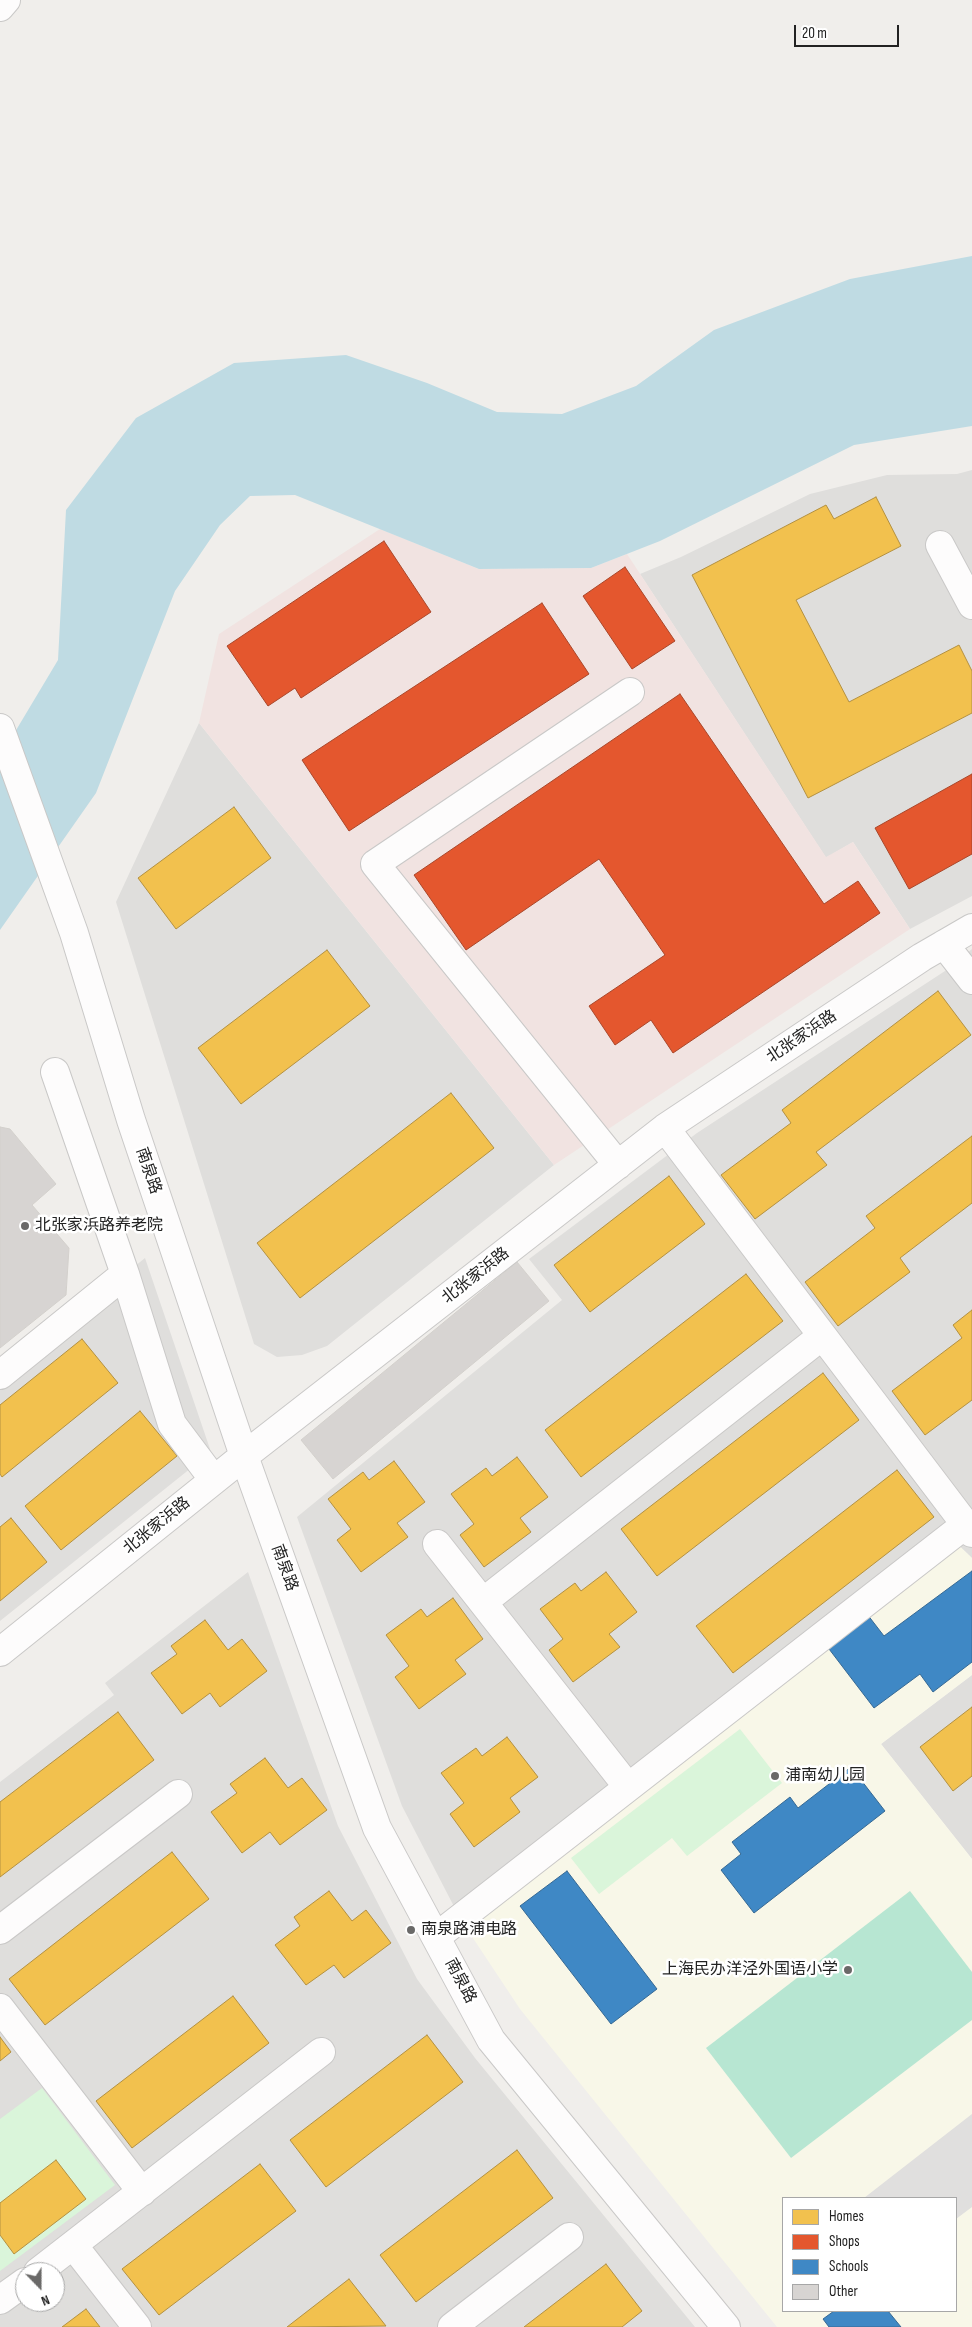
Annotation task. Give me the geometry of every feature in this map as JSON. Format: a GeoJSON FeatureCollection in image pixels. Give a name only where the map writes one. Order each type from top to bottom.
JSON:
{"type":"FeatureCollection","features":[{"type":"Feature","properties":{"kind":"street"},"geometry":{"type":"LineString","coordinates":[[0,7],[6,0]]}},
{"type":"Feature","properties":{"kind":"street"},"geometry":{"type":"LineString","coordinates":[[940,545],[972,605]]}},
{"type":"Feature","properties":{"kind":"street"},"geometry":{"type":"LineString","coordinates":[[618,1165],[375,864],[630,692]]}},
{"type":"Feature","properties":{"kind":"street","name":"南泉路"},"geometry":{"type":"LineString","coordinates":[[0,728],[74,933],[131,1120],[244,1456],[377,1828],[491,2040],[726,2327]]}},
{"type":"Feature","properties":{"kind":"street","name":"北张家浜路"},"geometry":{"type":"LineString","coordinates":[[0,1652],[244,1456],[665,1128],[922,957],[972,928]]}},
{"type":"Feature","properties":{"kind":"street"},"geometry":{"type":"LineString","coordinates":[[944,944],[972,980]]}},
{"type":"Feature","properties":{"kind":"street"},"geometry":{"type":"LineString","coordinates":[[55,1072],[126,1274],[172,1424],[214,1480]]}},
{"type":"Feature","properties":{"kind":"street"},"geometry":{"type":"LineString","coordinates":[[436,1937],[628,1787],[969,1529],[665,1128]]}},
{"type":"Feature","properties":{"kind":"street"},"geometry":{"type":"LineString","coordinates":[[0,1375],[126,1274]]}},
{"type":"Feature","properties":{"kind":"street"},"geometry":{"type":"LineString","coordinates":[[484,1602],[822,1336]]}},
{"type":"Feature","properties":{"kind":"street"},"geometry":{"type":"LineString","coordinates":[[437,1544],[628,1787]]}},
{"type":"Feature","properties":{"kind":"street"},"geometry":{"type":"LineString","coordinates":[[0,1930],[178,1794]]}},
{"type":"Feature","properties":{"kind":"street"},"geometry":{"type":"LineString","coordinates":[[0,2008],[142,2192]]}},
{"type":"Feature","properties":{"kind":"street"},"geometry":{"type":"LineString","coordinates":[[51,2262],[321,2052]]}},
{"type":"Feature","properties":{"kind":"street"},"geometry":{"type":"LineString","coordinates":[[452,2327],[569,2237]]}},
{"type":"Feature","properties":{"kind":"street"},"geometry":{"type":"LineString","coordinates":[[73,2246],[137,2327]]}},
{"type":"Feature","properties":{"kind":"street"},"geometry":{"type":"LineString","coordinates":[[0,2300],[15,2289]]}},
{"type":"Feature","properties":{"kind":"shaded area"},"geometry":{"type":"Polygon","coordinates":[[[972,470],[972,896],[910,929],[853,842],[826,858],[640,574],[681,557],[810,494],[887,475],[957,474],[972,470]]]}},
{"type":"Feature","properties":{"kind":"shaded area"},"geometry":{"type":"Polygon","coordinates":[[[380,529],[479,569],[591,568],[627,554],[826,857],[853,842],[910,929],[554,1165],[199,723],[219,634],[380,529]]]}},
{"type":"Feature","properties":{"kind":"shaded area"},"geometry":{"type":"Polygon","coordinates":[[[199,723],[554,1165],[327,1346],[302,1355],[277,1357],[254,1344],[116,902],[199,723]]]}},
{"type":"Feature","properties":{"kind":"shaded area"},"geometry":{"type":"Polygon","coordinates":[[[972,949],[972,1558],[949,1536],[461,1920],[402,1806],[297,1517],[562,1300],[529,1259],[697,1133],[945,971],[972,949]]]}},
{"type":"Feature","properties":{"kind":"shaded area"},"geometry":{"type":"Polygon","coordinates":[[[145,1258],[211,1452],[0,1621],[0,1375],[145,1258]]]}},
{"type":"Feature","properties":{"kind":"shaded area"},"geometry":{"type":"Polygon","coordinates":[[[949,1536],[972,1558],[972,1675],[881,1744],[972,1859],[972,2327],[777,2327],[520,2009],[461,1920],[949,1536]]]}},
{"type":"Feature","properties":{"kind":"shaded area"},"geometry":{"type":"Polygon","coordinates":[[[248,1572],[338,1826],[417,1979],[475,2058],[695,2327],[0,2327],[0,1782],[114,1695],[105,1683],[248,1572]]]}},
{"type":"Feature","properties":{"kind":"shaded area"},"geometry":{"type":"Polygon","coordinates":[[[972,1675],[972,1859],[881,1744],[972,1675]]]}},
{"type":"Feature","properties":{"kind":"shaded area"},"geometry":{"type":"Polygon","coordinates":[[[972,2114],[972,2207],[957,2218],[957,2197],[865,2197],[972,2114]]]}},
{"type":"Feature","properties":{"kind":"green space"},"geometry":{"type":"Polygon","coordinates":[[[740,1729],[782,1783],[687,1856],[672,1838],[599,1894],[571,1858],[740,1729]]]}},
{"type":"Feature","properties":{"kind":"green space"},"geometry":{"type":"Polygon","coordinates":[[[910,1891],[972,1972],[972,2020],[791,2158],[706,2048],[910,1891]]]}},
{"type":"Feature","properties":{"kind":"green space"},"geometry":{"type":"Polygon","coordinates":[[[42,2088],[115,2185],[0,2271],[0,2119],[42,2088]]]}},
{"type":"Feature","properties":{"kind":"water"},"geometry":{"type":"Polygon","coordinates":[[[972,256],[972,426],[854,445],[660,541],[591,568],[479,569],[295,495],[250,496],[220,525],[175,591],[96,793],[0,930],[0,757],[58,660],[66,510],[136,418],[234,363],[346,355],[427,383],[497,412],[562,414],[636,386],[714,330],[850,279],[972,256]]]}},
{"type":"Feature","properties":{"kind":"building: Homes"},"geometry":{"type":"Polygon","coordinates":[[[876,497],[901,546],[796,600],[849,702],[959,645],[972,671],[972,713],[808,798],[692,575],[826,505],[834,519],[876,497]]]}},
{"type":"Feature","properties":{"kind":"building: Homes"},"geometry":{"type":"Polygon","coordinates":[[[234,807],[271,858],[176,929],[138,878],[234,807]]]}},
{"type":"Feature","properties":{"kind":"building: Homes"},"geometry":{"type":"Polygon","coordinates":[[[327,950],[370,1006],[241,1104],[198,1048],[327,950]]]}},
{"type":"Feature","properties":{"kind":"building: Homes"},"geometry":{"type":"Polygon","coordinates":[[[938,991],[971,1035],[816,1152],[827,1165],[755,1219],[721,1175],[791,1123],[782,1110],[938,991]]]}},
{"type":"Feature","properties":{"kind":"building: Homes"},"geometry":{"type":"Polygon","coordinates":[[[451,1093],[494,1148],[300,1298],[257,1243],[451,1093]]]}},
{"type":"Feature","properties":{"kind":"building: Homes"},"geometry":{"type":"Polygon","coordinates":[[[972,1136],[972,1203],[900,1258],[910,1272],[838,1326],[805,1282],[875,1228],[866,1216],[972,1136]]]}},
{"type":"Feature","properties":{"kind":"building: Homes"},"geometry":{"type":"Polygon","coordinates":[[[669,1176],[705,1224],[590,1312],[554,1265],[669,1176]]]}},
{"type":"Feature","properties":{"kind":"building: Homes"},"geometry":{"type":"Polygon","coordinates":[[[746,1274],[783,1321],[581,1477],[545,1430],[746,1274]]]}},
{"type":"Feature","properties":{"kind":"building: Homes"},"geometry":{"type":"Polygon","coordinates":[[[972,1310],[972,1400],[925,1435],[892,1391],[962,1338],[953,1325],[972,1310]]]}},
{"type":"Feature","properties":{"kind":"building: Homes"},"geometry":{"type":"Polygon","coordinates":[[[82,1339],[118,1383],[2,1477],[0,1474],[0,1405],[82,1339]]]}},
{"type":"Feature","properties":{"kind":"building: Homes"},"geometry":{"type":"Polygon","coordinates":[[[823,1373],[859,1420],[657,1576],[621,1529],[823,1373]]]}},
{"type":"Feature","properties":{"kind":"building: Homes"},"geometry":{"type":"Polygon","coordinates":[[[140,1411],[177,1456],[61,1550],[25,1506],[140,1411]]]}},
{"type":"Feature","properties":{"kind":"building: Homes"},"geometry":{"type":"Polygon","coordinates":[[[517,1457],[548,1497],[520,1518],[531,1532],[484,1567],[460,1535],[474,1524],[451,1494],[486,1468],[492,1476],[517,1457]]]}},
{"type":"Feature","properties":{"kind":"building: Homes"},"geometry":{"type":"Polygon","coordinates":[[[394,1461],[425,1502],[397,1523],[408,1537],[361,1572],[337,1540],[351,1529],[328,1499],[363,1472],[369,1480],[394,1461]]]}},
{"type":"Feature","properties":{"kind":"building: Homes"},"geometry":{"type":"Polygon","coordinates":[[[897,1470],[934,1517],[733,1673],[696,1626],[897,1470]]]}},
{"type":"Feature","properties":{"kind":"building: Homes"},"geometry":{"type":"Polygon","coordinates":[[[11,1518],[47,1562],[0,1601],[0,1527],[11,1518]]]}},
{"type":"Feature","properties":{"kind":"building: Homes"},"geometry":{"type":"Polygon","coordinates":[[[606,1572],[637,1612],[609,1634],[620,1647],[573,1682],[549,1650],[563,1639],[540,1609],[575,1583],[581,1591],[606,1572]]]}},
{"type":"Feature","properties":{"kind":"building: Homes"},"geometry":{"type":"Polygon","coordinates":[[[453,1598],[483,1639],[455,1660],[466,1674],[419,1709],[395,1677],[409,1666],[386,1635],[421,1609],[427,1617],[453,1598]]]}},
{"type":"Feature","properties":{"kind":"building: Homes"},"geometry":{"type":"Polygon","coordinates":[[[205,1620],[228,1650],[242,1639],[267,1671],[220,1707],[210,1693],[182,1714],[151,1673],[177,1654],[171,1646],[205,1620]]]}},
{"type":"Feature","properties":{"kind":"building: Homes"},"geometry":{"type":"Polygon","coordinates":[[[972,1707],[972,1776],[953,1791],[920,1747],[972,1707]]]}},
{"type":"Feature","properties":{"kind":"building: Homes"},"geometry":{"type":"Polygon","coordinates":[[[118,1712],[154,1760],[0,1877],[0,1802],[118,1712]]]}},
{"type":"Feature","properties":{"kind":"building: Homes"},"geometry":{"type":"Polygon","coordinates":[[[507,1737],[538,1777],[510,1798],[520,1812],[474,1847],[450,1814],[464,1803],[441,1773],[476,1748],[482,1756],[507,1737]]]}},
{"type":"Feature","properties":{"kind":"building: Homes"},"geometry":{"type":"Polygon","coordinates":[[[265,1758],[288,1788],[302,1778],[327,1810],[280,1845],[270,1832],[242,1853],[211,1812],[237,1793],[230,1784],[265,1758]]]}},
{"type":"Feature","properties":{"kind":"building: Homes"},"geometry":{"type":"Polygon","coordinates":[[[172,1852],[209,1899],[45,2025],[9,1979],[172,1852]]]}},
{"type":"Feature","properties":{"kind":"building: Homes"},"geometry":{"type":"Polygon","coordinates":[[[329,1891],[352,1921],[366,1910],[391,1943],[344,1978],[334,1965],[306,1985],[275,1945],[300,1926],[294,1917],[329,1891]]]}},
{"type":"Feature","properties":{"kind":"building: Homes"},"geometry":{"type":"Polygon","coordinates":[[[233,1996],[269,2043],[132,2148],[96,2101],[233,1996]]]}},
{"type":"Feature","properties":{"kind":"building: Homes"},"geometry":{"type":"Polygon","coordinates":[[[427,2035],[463,2082],[326,2187],[290,2140],[427,2035]]]}},
{"type":"Feature","properties":{"kind":"building: Homes"},"geometry":{"type":"Polygon","coordinates":[[[0,2037],[11,2052],[0,2061],[0,2037]]]}},
{"type":"Feature","properties":{"kind":"building: Homes"},"geometry":{"type":"Polygon","coordinates":[[[517,2150],[553,2198],[416,2302],[380,2255],[517,2150]]]}},
{"type":"Feature","properties":{"kind":"building: Homes"},"geometry":{"type":"Polygon","coordinates":[[[56,2160],[86,2199],[14,2254],[0,2235],[0,2203],[56,2160]]]}},
{"type":"Feature","properties":{"kind":"building: Homes"},"geometry":{"type":"Polygon","coordinates":[[[260,2164],[296,2211],[159,2315],[122,2269],[260,2164]]]}},
{"type":"Feature","properties":{"kind":"building: Homes"},"geometry":{"type":"Polygon","coordinates":[[[606,2264],[642,2311],[622,2327],[524,2327],[606,2264]]]}},
{"type":"Feature","properties":{"kind":"building: Homes"},"geometry":{"type":"Polygon","coordinates":[[[349,2279],[386,2326],[287,2327],[349,2279]]]}},
{"type":"Feature","properties":{"kind":"building: Homes"},"geometry":{"type":"Polygon","coordinates":[[[86,2309],[100,2327],[62,2327],[86,2309]]]}},
{"type":"Feature","properties":{"kind":"building: Shops"},"geometry":{"type":"Polygon","coordinates":[[[384,541],[431,612],[301,698],[295,688],[268,706],[227,646],[384,541]]]}},
{"type":"Feature","properties":{"kind":"building: Shops"},"geometry":{"type":"Polygon","coordinates":[[[625,567],[675,641],[632,669],[583,596],[625,567]]]}},
{"type":"Feature","properties":{"kind":"building: Shops"},"geometry":{"type":"Polygon","coordinates":[[[542,603],[589,674],[349,831],[302,760],[542,603]]]}},
{"type":"Feature","properties":{"kind":"building: Shops"},"geometry":{"type":"Polygon","coordinates":[[[680,694],[824,904],[858,881],[880,913],[673,1053],[651,1020],[615,1045],[589,1006],[665,955],[599,859],[466,950],[414,875],[680,694]]]}},
{"type":"Feature","properties":{"kind":"building: Shops"},"geometry":{"type":"Polygon","coordinates":[[[972,774],[972,854],[909,889],[875,828],[972,774]]]}},
{"type":"Feature","properties":{"kind":"building: Schools"},"geometry":{"type":"Polygon","coordinates":[[[972,1571],[972,1662],[933,1692],[920,1674],[874,1708],[826,1645],[867,1614],[884,1636],[972,1571]]]}},
{"type":"Feature","properties":{"kind":"building: Schools"},"geometry":{"type":"Polygon","coordinates":[[[851,1767],[885,1811],[754,1913],[721,1870],[741,1854],[732,1842],[790,1797],[798,1808],[851,1767]]]}},
{"type":"Feature","properties":{"kind":"building: Schools"},"geometry":{"type":"Polygon","coordinates":[[[567,1871],[657,1989],[611,2024],[520,1906],[567,1871]]]}},
{"type":"Feature","properties":{"kind":"building: Schools"},"geometry":{"type":"Polygon","coordinates":[[[833,2312],[889,2312],[901,2327],[829,2327],[823,2319],[833,2312]]]}},
{"type":"Feature","properties":{"kind":"building: Other","name":"北张家浜路养老院"},"geometry":{"type":"Polygon","coordinates":[[[0,1127],[10,1129],[56,1184],[32,1205],[69,1248],[66,1295],[0,1348],[0,1127]]]}},
{"type":"Feature","properties":{"kind":"building: Other"},"geometry":{"type":"Polygon","coordinates":[[[517,1262],[549,1301],[333,1479],[301,1440],[517,1262]]]}},
{"type":"Feature","properties":{"kind":"place","name":"北张家浜路养老院"},"geometry":{"type":"Point","coordinates":[25,1226]}},
{"type":"Feature","properties":{"kind":"place","name":"浦南幼儿园"},"geometry":{"type":"Point","coordinates":[775,1776]}},
{"type":"Feature","properties":{"kind":"place","name":"南泉路浦电路"},"geometry":{"type":"Point","coordinates":[411,1930]}},
{"type":"Feature","properties":{"kind":"place","name":"上海民办洋泾外国语小学"},"geometry":{"type":"Point","coordinates":[848,1970]}}]}
